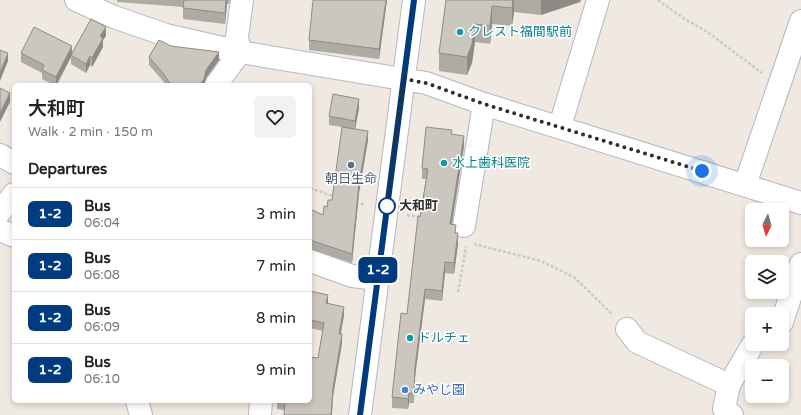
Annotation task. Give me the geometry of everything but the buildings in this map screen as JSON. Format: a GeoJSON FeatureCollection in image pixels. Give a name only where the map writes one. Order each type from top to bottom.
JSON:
{"type":"FeatureCollection","features":[{"type":"Feature","properties":{"kind":"street"},"geometry":{"type":"LineString","coordinates":[[76,0],[114,17],[166,35],[240,52],[426,83],[484,104],[560,126],[801,203]]}},
{"type":"Feature","properties":{"kind":"street"},"geometry":{"type":"LineString","coordinates":[[217,83],[240,52],[237,37],[242,0]]}},
{"type":"Feature","properties":{"kind":"street"},"geometry":{"type":"LineString","coordinates":[[360,415],[414,0]]}},
{"type":"Feature","properties":{"kind":"street"},"geometry":{"type":"LineString","coordinates":[[560,126],[598,0]]}},
{"type":"Feature","properties":{"kind":"street"},"geometry":{"type":"LineString","coordinates":[[745,185],[801,22]]}},
{"type":"Feature","properties":{"kind":"street"},"geometry":{"type":"LineString","coordinates":[[464,226],[484,104]]}},
{"type":"Feature","properties":{"kind":"street"},"geometry":{"type":"LineString","coordinates":[[0,155],[12,162]]}},
{"type":"Feature","properties":{"kind":"street"},"geometry":{"type":"LineString","coordinates":[[0,212],[12,197]]}},
{"type":"Feature","properties":{"kind":"street"},"geometry":{"type":"LineString","coordinates":[[0,230],[12,235]]}},
{"type":"Feature","properties":{"kind":"street"},"geometry":{"type":"LineString","coordinates":[[312,262],[352,276],[377,279]]}},
{"type":"Feature","properties":{"kind":"street"},"geometry":{"type":"LineString","coordinates":[[787,307],[801,264]]}},
{"type":"Feature","properties":{"kind":"street"},"geometry":{"type":"LineString","coordinates":[[627,329],[637,342],[729,385]]}},
{"type":"Feature","properties":{"kind":"street"},"geometry":{"type":"LineString","coordinates":[[732,415],[724,409],[729,385],[749,351]]}},
{"type":"Feature","properties":{"kind":"street"},"geometry":{"type":"LineString","coordinates":[[138,403],[141,415]]}},
{"type":"Feature","properties":{"kind":"street"},"geometry":{"type":"LineString","coordinates":[[260,415],[261,403]]}},
{"type":"Feature","properties":{"kind":"path"},"geometry":{"type":"LineString","coordinates":[[658,0],[683,18],[706,31],[758,71],[780,82]]}},
{"type":"Feature","properties":{"kind":"path"},"geometry":{"type":"LineString","coordinates":[[312,189],[341,199]]}},
{"type":"Feature","properties":{"kind":"path"},"geometry":{"type":"LineString","coordinates":[[348,200],[371,206]]}},
{"type":"Feature","properties":{"kind":"path"},"geometry":{"type":"LineString","coordinates":[[407,215],[421,218]]}},
{"type":"Feature","properties":{"kind":"path"},"geometry":{"type":"LineString","coordinates":[[458,292],[467,242],[541,261],[574,277],[627,329]]}},
{"type":"Feature","properties":{"kind":"bus line","name":"1-2"},"geometry":{"type":"LineString","coordinates":[[360,415],[414,0]]}},
{"type":"Feature","properties":{"kind":"place","name":"クレスト福間駅前"},"geometry":{"type":"Point","coordinates":[460,32]}},
{"type":"Feature","properties":{"kind":"place","name":"水上歯科医院"},"geometry":{"type":"Point","coordinates":[444,163]}},
{"type":"Feature","properties":{"kind":"place","name":"朝日生命"},"geometry":{"type":"Point","coordinates":[351,165]}},
{"type":"Feature","properties":{"kind":"place","name":"大和町"},"geometry":{"type":"Point","coordinates":[387,206]}},
{"type":"Feature","properties":{"kind":"place","name":"ドルチェ"},"geometry":{"type":"Point","coordinates":[410,338]}},
{"type":"Feature","properties":{"kind":"place","name":"みやじ園"},"geometry":{"type":"Point","coordinates":[405,390]}},
{"type":"Feature","properties":{"kind":"route"},"geometry":{"type":"LineString","coordinates":[[387,206],[386,210],[404,79],[426,83],[484,104],[560,126],[702,171]]}}]}
